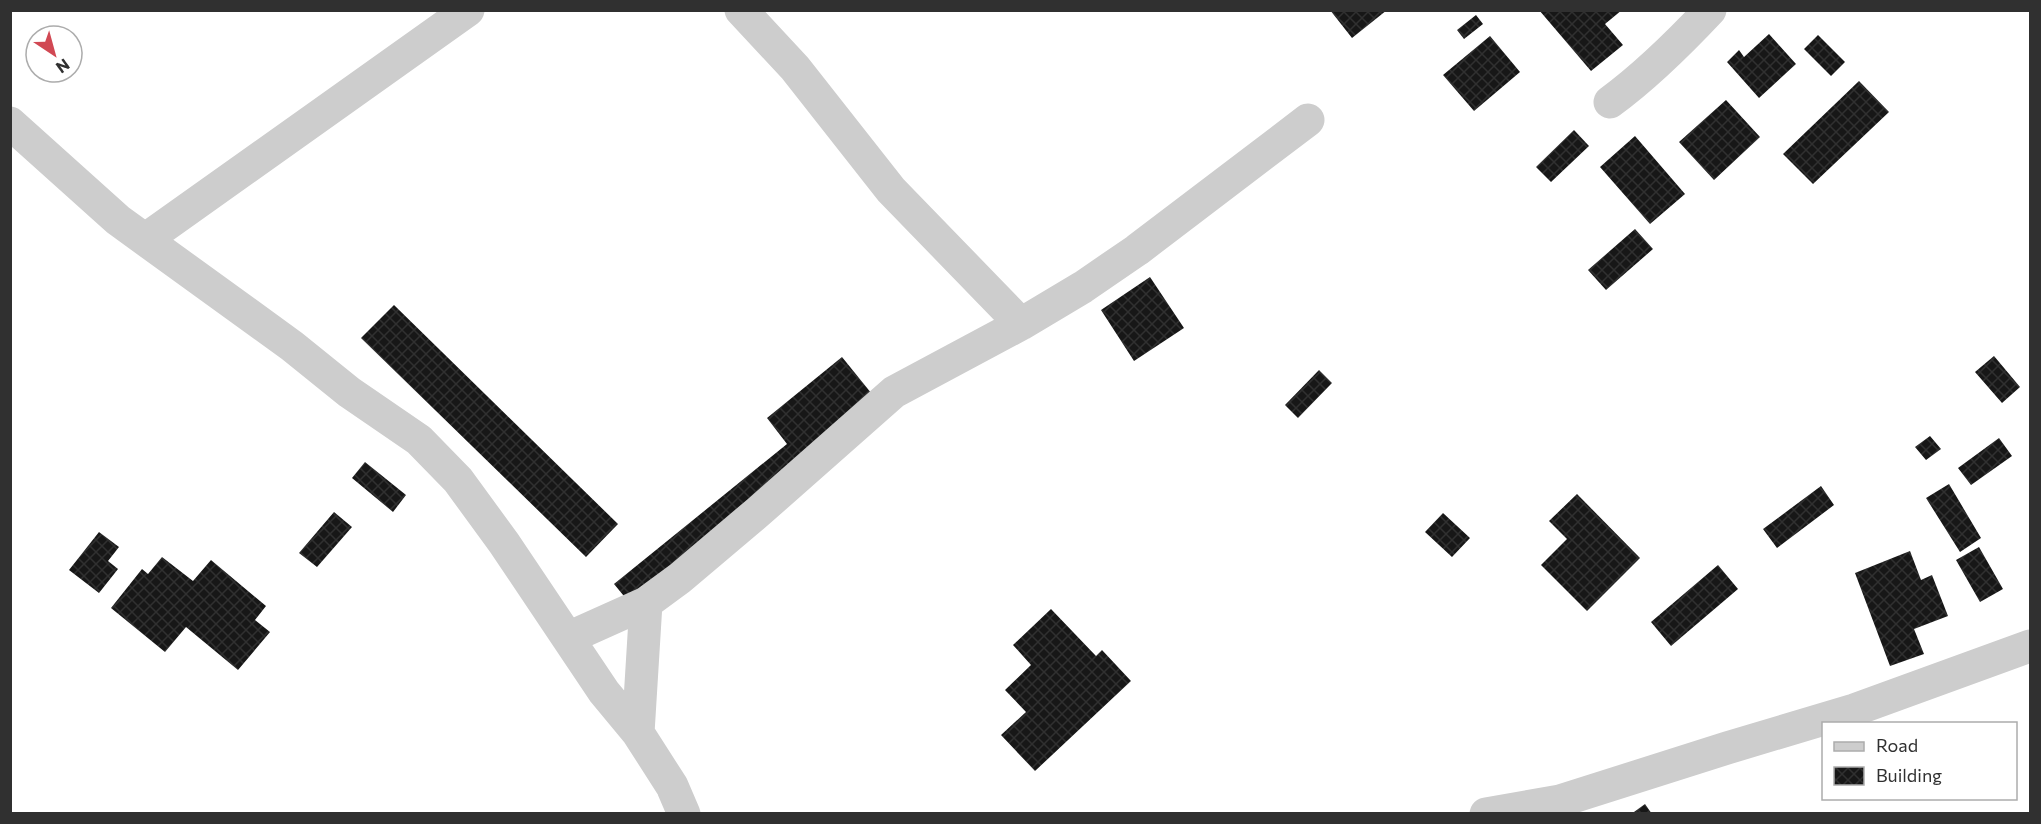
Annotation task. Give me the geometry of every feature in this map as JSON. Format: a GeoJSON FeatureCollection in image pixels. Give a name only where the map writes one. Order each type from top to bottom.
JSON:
{"type":"FeatureCollection","features":[{"type":"Feature","properties":{"kind":"street"},"geometry":{"type":"LineString","coordinates":[[146,239],[468,10]]}},
{"type":"Feature","properties":{"kind":"street"},"geometry":{"type":"LineString","coordinates":[[741,10],[795,68],[891,190],[1021,324]]}},
{"type":"Feature","properties":{"kind":"street"},"geometry":{"type":"LineString","coordinates":[[1610,102],[1631,87],[1688,34],[1710,10]]}},
{"type":"Feature","properties":{"kind":"street"},"geometry":{"type":"LineString","coordinates":[[568,638],[646,603],[680,578],[749,520],[894,392],[1021,324],[1083,287],[1137,250],[1308,120]]}},
{"type":"Feature","properties":{"kind":"street"},"geometry":{"type":"LineString","coordinates":[[10,123],[117,220],[292,346],[349,392],[419,440],[458,480],[603,692],[638,733],[672,786],[684,813]]}},
{"type":"Feature","properties":{"kind":"street"},"geometry":{"type":"LineString","coordinates":[[638,733],[646,603]]}},
{"type":"Feature","properties":{"kind":"street"},"geometry":{"type":"LineString","coordinates":[[1486,813],[1560,801],[1854,710],[2031,646]]}},
{"type":"Feature","properties":{"kind":"building"},"geometry":{"type":"Polygon","coordinates":[[[1330,10],[1387,10],[1352,38],[1330,10]]]}},
{"type":"Feature","properties":{"kind":"building"},"geometry":{"type":"Polygon","coordinates":[[[1539,10],[1622,10],[1605,24],[1623,45],[1591,71],[1539,10]]]}},
{"type":"Feature","properties":{"kind":"building"},"geometry":{"type":"Polygon","coordinates":[[[1476,15],[1483,24],[1464,39],[1457,30],[1476,15]]]}},
{"type":"Feature","properties":{"kind":"building"},"geometry":{"type":"Polygon","coordinates":[[[1769,34],[1796,64],[1759,98],[1727,62],[1739,50],[1744,57],[1769,34]]]}},
{"type":"Feature","properties":{"kind":"building"},"geometry":{"type":"Polygon","coordinates":[[[1818,35],[1845,62],[1831,76],[1804,49],[1818,35]]]}},
{"type":"Feature","properties":{"kind":"building"},"geometry":{"type":"Polygon","coordinates":[[[1490,36],[1520,72],[1474,111],[1443,75],[1490,36]]]}},
{"type":"Feature","properties":{"kind":"building"},"geometry":{"type":"Polygon","coordinates":[[[1859,81],[1889,112],[1813,184],[1783,154],[1859,81]]]}},
{"type":"Feature","properties":{"kind":"building"},"geometry":{"type":"Polygon","coordinates":[[[1726,100],[1760,137],[1714,180],[1679,142],[1726,100]]]}},
{"type":"Feature","properties":{"kind":"building"},"geometry":{"type":"Polygon","coordinates":[[[1574,130],[1589,146],[1551,182],[1536,167],[1574,130]]]}},
{"type":"Feature","properties":{"kind":"building"},"geometry":{"type":"Polygon","coordinates":[[[1635,136],[1685,194],[1650,224],[1600,167],[1635,136]]]}},
{"type":"Feature","properties":{"kind":"building"},"geometry":{"type":"Polygon","coordinates":[[[1635,229],[1653,249],[1606,290],[1588,270],[1635,229]]]}},
{"type":"Feature","properties":{"kind":"building"},"geometry":{"type":"Polygon","coordinates":[[[1150,277],[1184,328],[1134,361],[1101,310],[1150,277]]]}},
{"type":"Feature","properties":{"kind":"building"},"geometry":{"type":"Polygon","coordinates":[[[394,305],[618,524],[586,557],[361,338],[394,305]]]}},
{"type":"Feature","properties":{"kind":"building"},"geometry":{"type":"Polygon","coordinates":[[[1994,356],[2020,387],[2002,403],[1975,372],[1994,356]]]}},
{"type":"Feature","properties":{"kind":"building"},"geometry":{"type":"Polygon","coordinates":[[[842,357],[876,399],[628,601],[614,584],[787,444],[767,418],[842,357]]]}},
{"type":"Feature","properties":{"kind":"building"},"geometry":{"type":"Polygon","coordinates":[[[1319,370],[1332,383],[1298,418],[1285,405],[1319,370]]]}},
{"type":"Feature","properties":{"kind":"building"},"geometry":{"type":"Polygon","coordinates":[[[1930,436],[1941,449],[1926,460],[1915,447],[1930,436]]]}},
{"type":"Feature","properties":{"kind":"building"},"geometry":{"type":"Polygon","coordinates":[[[1999,438],[2012,456],[1971,485],[1958,468],[1999,438]]]}},
{"type":"Feature","properties":{"kind":"building"},"geometry":{"type":"Polygon","coordinates":[[[365,462],[406,495],[393,512],[352,478],[365,462]]]}},
{"type":"Feature","properties":{"kind":"building"},"geometry":{"type":"Polygon","coordinates":[[[1949,484],[1981,538],[1960,552],[1926,498],[1949,484]]]}},
{"type":"Feature","properties":{"kind":"building"},"geometry":{"type":"Polygon","coordinates":[[[1821,486],[1834,505],[1777,548],[1763,529],[1821,486]]]}},
{"type":"Feature","properties":{"kind":"building"},"geometry":{"type":"Polygon","coordinates":[[[1577,494],[1640,558],[1587,611],[1541,565],[1567,539],[1549,521],[1577,494]]]}},
{"type":"Feature","properties":{"kind":"building"},"geometry":{"type":"Polygon","coordinates":[[[334,512],[352,527],[317,567],[299,553],[334,512]]]}},
{"type":"Feature","properties":{"kind":"building"},"geometry":{"type":"Polygon","coordinates":[[[1443,513],[1470,538],[1452,557],[1425,532],[1443,513]]]}},
{"type":"Feature","properties":{"kind":"building"},"geometry":{"type":"Polygon","coordinates":[[[99,532],[119,547],[108,561],[118,569],[99,593],[69,570],[99,532]]]}},
{"type":"Feature","properties":{"kind":"building"},"geometry":{"type":"Polygon","coordinates":[[[1979,547],[2003,589],[1980,602],[1956,560],[1979,547]]]}},
{"type":"Feature","properties":{"kind":"building"},"geometry":{"type":"Polygon","coordinates":[[[1910,551],[1921,580],[1932,575],[1948,616],[1914,629],[1924,654],[1890,666],[1855,573],[1910,551]]]}},
{"type":"Feature","properties":{"kind":"building"},"geometry":{"type":"Polygon","coordinates":[[[162,557],[193,581],[211,560],[266,606],[255,620],[270,632],[238,670],[186,627],[165,652],[111,608],[142,569],[148,574],[162,557]]]}},
{"type":"Feature","properties":{"kind":"building"},"geometry":{"type":"Polygon","coordinates":[[[1718,565],[1738,589],[1671,646],[1651,622],[1718,565]]]}},
{"type":"Feature","properties":{"kind":"building"},"geometry":{"type":"Polygon","coordinates":[[[1051,609],[1096,656],[1102,650],[1131,681],[1035,771],[1001,735],[1026,712],[1005,690],[1031,665],[1013,645],[1051,609]]]}},
{"type":"Feature","properties":{"kind":"building"},"geometry":{"type":"Polygon","coordinates":[[[1645,804],[1652,814],[1635,814],[1634,812],[1645,804]]]}}]}
